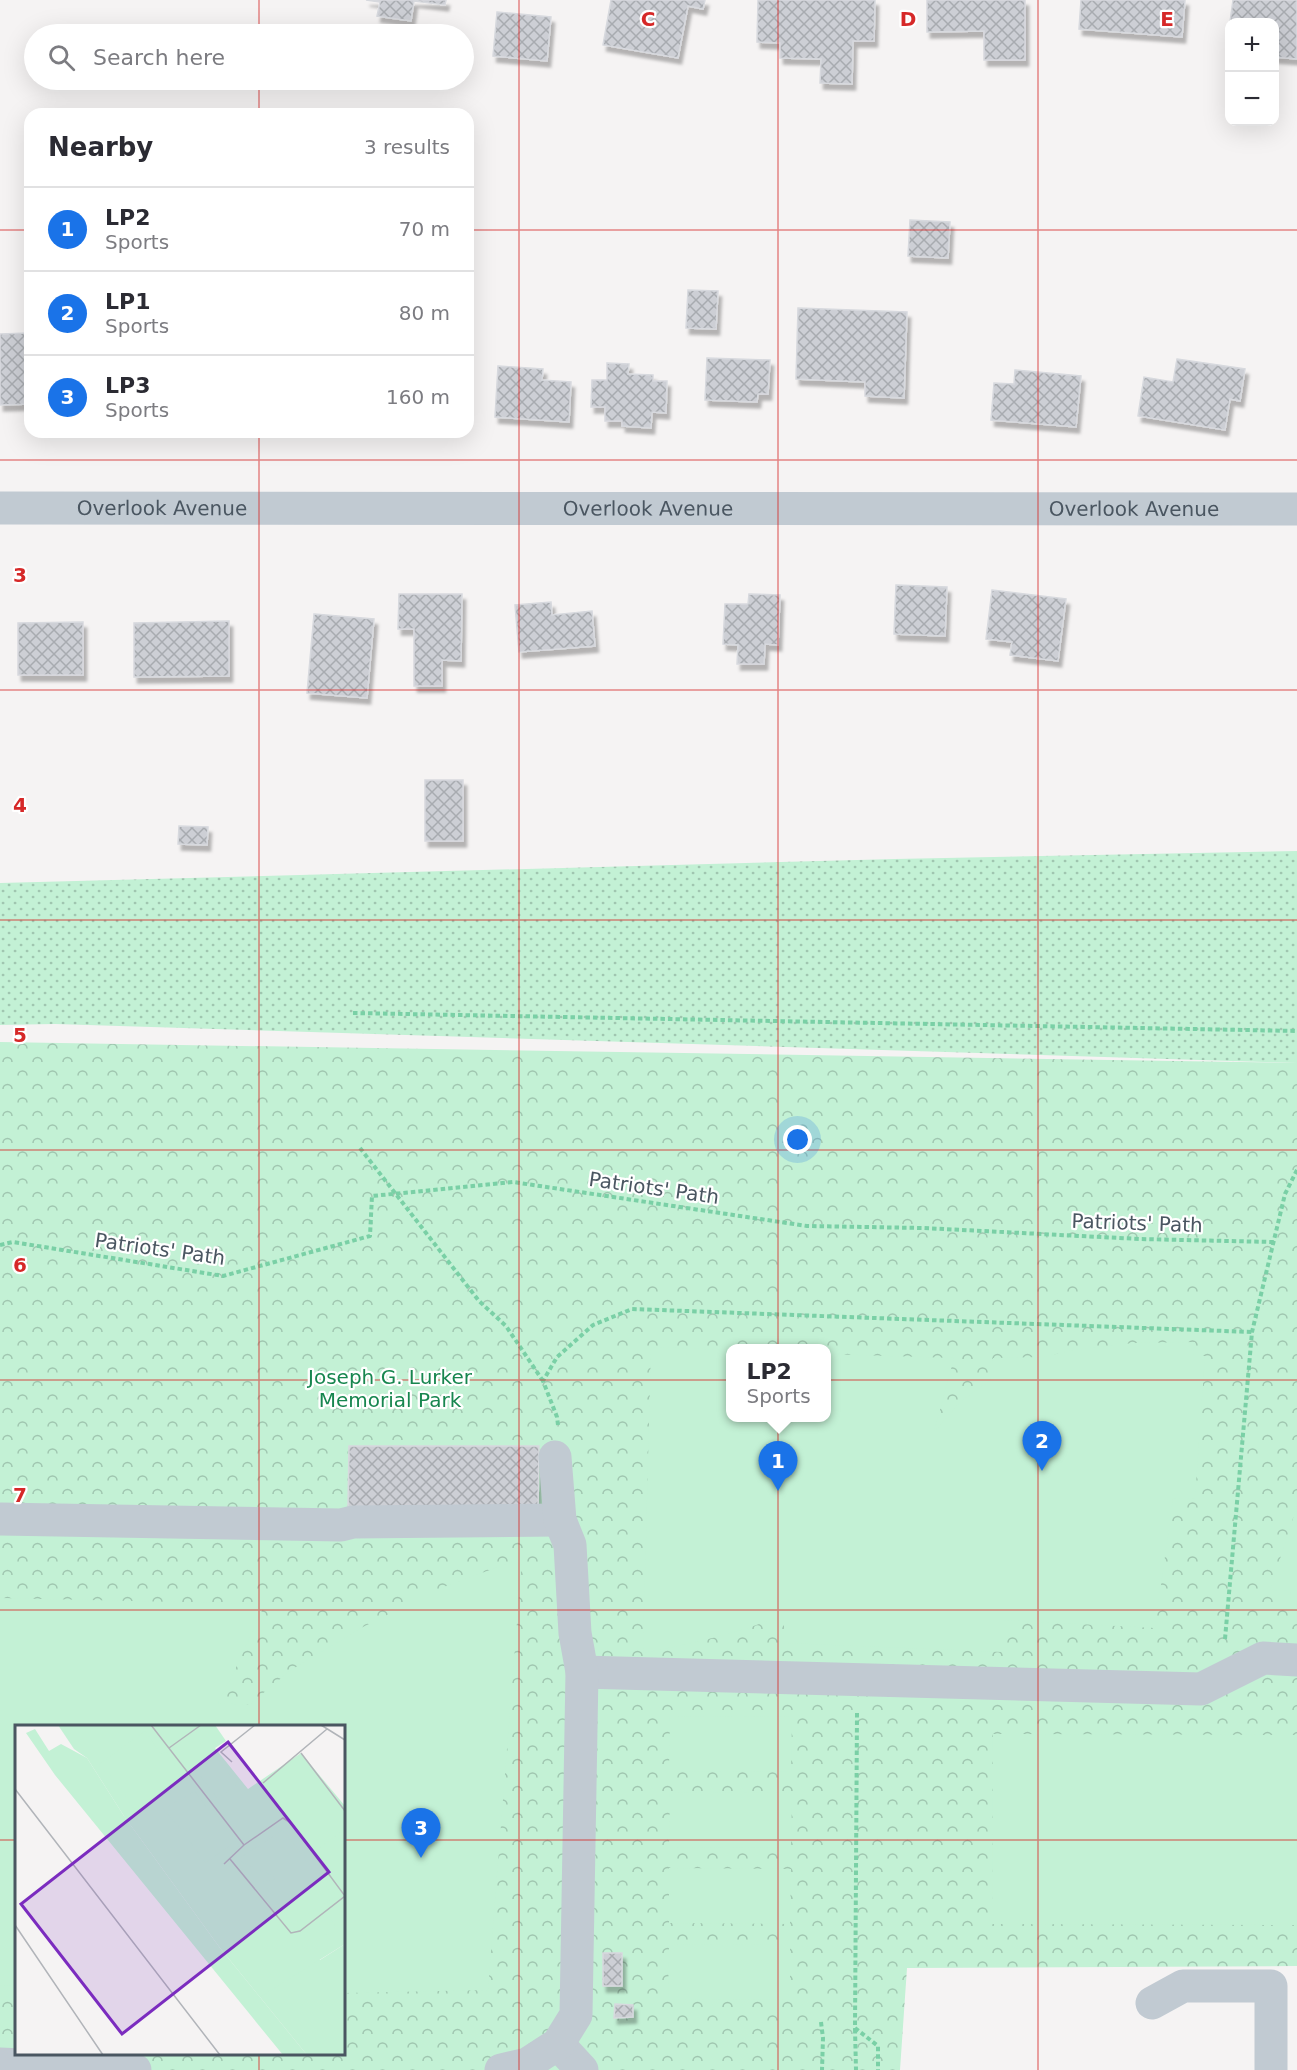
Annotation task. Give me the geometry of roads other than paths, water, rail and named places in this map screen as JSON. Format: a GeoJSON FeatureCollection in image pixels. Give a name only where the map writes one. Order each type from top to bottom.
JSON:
{"type":"FeatureCollection","features":[{"type":"Feature","properties":{"kind":"street","name":"Overlook Avenue"},"geometry":{"type":"LineString","coordinates":[[0,508],[1297,510]]}},
{"type":"Feature","properties":{"kind":"street"},"geometry":{"type":"LineString","coordinates":[[501,2070],[526,2064],[558,2044],[576,2015],[582,1672],[575,1633],[570,1545],[560,1520],[555,1457]]}},
{"type":"Feature","properties":{"kind":"street"},"geometry":{"type":"LineString","coordinates":[[0,1520],[341,1525],[353,1522],[560,1520]]}},
{"type":"Feature","properties":{"kind":"street"},"geometry":{"type":"LineString","coordinates":[[582,1672],[1201,1689],[1263,1658],[1297,1660]]}},
{"type":"Feature","properties":{"kind":"street"},"geometry":{"type":"LineString","coordinates":[[1152,2003],[1183,1986],[1271,1986],[1271,2070]]}},
{"type":"Feature","properties":{"kind":"street"},"geometry":{"type":"LineString","coordinates":[[558,2044],[582,2070]]}},
{"type":"Feature","properties":{"kind":"street"},"geometry":{"type":"LineString","coordinates":[[0,2064],[135,2070]]}},
{"type":"Feature","properties":{"kind":"place","name":"LP1"},"geometry":{"type":"Point","coordinates":[1042,1471]}},
{"type":"Feature","properties":{"kind":"place","name":"LP2"},"geometry":{"type":"Point","coordinates":[778,1491]}},
{"type":"Feature","properties":{"kind":"place","name":"LP3"},"geometry":{"type":"Point","coordinates":[421,1858]}},
{"type":"Feature","properties":{"kind":"park label","name":"Joseph G. Lurker Memorial Park"},"geometry":{"type":"Point","coordinates":[390,1388]}}]}
